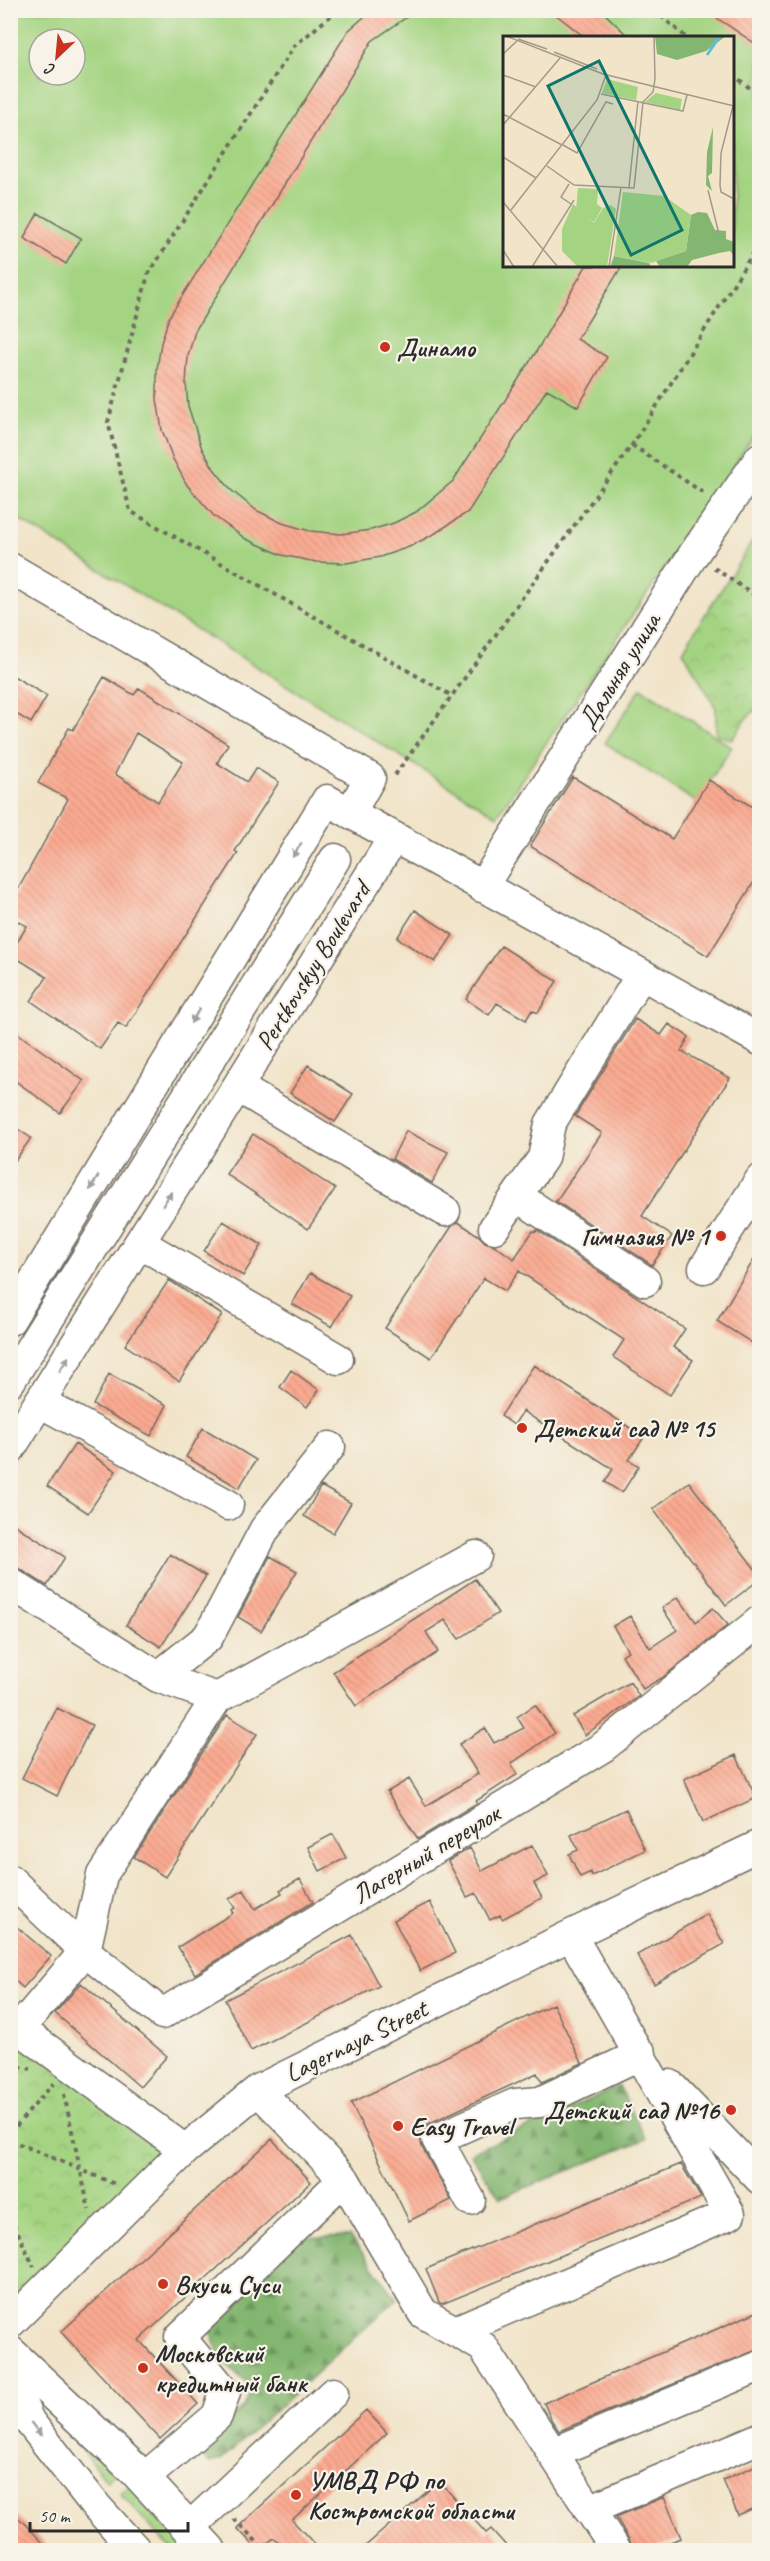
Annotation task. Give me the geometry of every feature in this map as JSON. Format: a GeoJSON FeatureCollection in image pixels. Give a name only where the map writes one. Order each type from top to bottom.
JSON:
{"type":"FeatureCollection","features":[{"type":"Feature","properties":{"kind":"main road"},"geometry":{"type":"LineString","coordinates":[[10,2353],[143,2480],[199,2539]]}},
{"type":"Feature","properties":{"kind":"street","name":"Дальняя улица"},"geometry":{"type":"LineString","coordinates":[[482,887],[693,555],[759,458]]}},
{"type":"Feature","properties":{"kind":"street"},"geometry":{"type":"LineString","coordinates":[[10,568],[370,778],[338,806],[10,1320]]}},
{"type":"Feature","properties":{"kind":"street"},"geometry":{"type":"LineString","coordinates":[[338,806],[759,1040]]}},
{"type":"Feature","properties":{"kind":"street","name":"Pertkovskyy Boulevard"},"geometry":{"type":"LineString","coordinates":[[10,1449],[394,837]]}},
{"type":"Feature","properties":{"kind":"street"},"geometry":{"type":"LineString","coordinates":[[10,1381],[335,859]]}},
{"type":"Feature","properties":{"kind":"street"},"geometry":{"type":"LineString","coordinates":[[494,1228],[543,1158],[550,1124],[641,975]]}},
{"type":"Feature","properties":{"kind":"street"},"geometry":{"type":"LineString","coordinates":[[238,1087],[445,1211]]}},
{"type":"Feature","properties":{"kind":"street"},"geometry":{"type":"LineString","coordinates":[[704,1268],[759,1180]]}},
{"type":"Feature","properties":{"kind":"street"},"geometry":{"type":"LineString","coordinates":[[517,1196],[645,1281]]}},
{"type":"Feature","properties":{"kind":"street"},"geometry":{"type":"LineString","coordinates":[[140,1243],[338,1359]]}},
{"type":"Feature","properties":{"kind":"street"},"geometry":{"type":"LineString","coordinates":[[40,1402],[228,1505]]}},
{"type":"Feature","properties":{"kind":"street"},"geometry":{"type":"LineString","coordinates":[[158,1677],[208,1637],[265,1529],[330,1447]]}},
{"type":"Feature","properties":{"kind":"street"},"geometry":{"type":"LineString","coordinates":[[186,2150],[15,2025],[85,1951],[102,1875],[217,1698],[476,1556]]}},
{"type":"Feature","properties":{"kind":"street"},"geometry":{"type":"LineString","coordinates":[[10,1583],[158,1677],[217,1698]]}},
{"type":"Feature","properties":{"kind":"street","name":"Лагерный переулок"},"geometry":{"type":"LineString","coordinates":[[85,1951],[162,2014],[603,1747],[759,1621]]}},
{"type":"Feature","properties":{"kind":"street","name":"Lagernaya Street"},"geometry":{"type":"LineString","coordinates":[[10,2322],[186,2150],[258,2090],[759,1845]]}},
{"type":"Feature","properties":{"kind":"street"},"geometry":{"type":"LineString","coordinates":[[10,1880],[85,1951]]}},
{"type":"Feature","properties":{"kind":"street"},"geometry":{"type":"LineString","coordinates":[[455,2331],[730,2214],[571,1935]]}},
{"type":"Feature","properties":{"kind":"street"},"geometry":{"type":"LineString","coordinates":[[643,2059],[759,2179]]}},
{"type":"Feature","properties":{"kind":"street"},"geometry":{"type":"LineString","coordinates":[[470,2200],[437,2139],[514,2104],[540,2103],[643,2059]]}},
{"type":"Feature","properties":{"kind":"street"},"geometry":{"type":"LineString","coordinates":[[258,2090],[344,2179],[423,2313],[483,2347],[616,2550]]}},
{"type":"Feature","properties":{"kind":"street"},"geometry":{"type":"LineString","coordinates":[[143,2480],[217,2416],[225,2392],[180,2337],[344,2179]]}},
{"type":"Feature","properties":{"kind":"street"},"geometry":{"type":"LineString","coordinates":[[552,2453],[759,2366]]}},
{"type":"Feature","properties":{"kind":"street"},"geometry":{"type":"LineString","coordinates":[[10,2377],[29,2421],[96,2506],[136,2550]]}},
{"type":"Feature","properties":{"kind":"street"},"geometry":{"type":"LineString","coordinates":[[199,2539],[333,2393]]}},
{"type":"Feature","properties":{"kind":"street"},"geometry":{"type":"LineString","coordinates":[[589,2510],[759,2438]]}},
{"type":"Feature","properties":{"kind":"path"},"geometry":{"type":"LineString","coordinates":[[338,10],[294,46],[148,275],[108,422],[130,511],[452,696]]}},
{"type":"Feature","properties":{"kind":"path"},"geometry":{"type":"LineString","coordinates":[[654,10],[685,36]]}},
{"type":"Feature","properties":{"kind":"path"},"geometry":{"type":"LineString","coordinates":[[734,76],[759,96]]}},
{"type":"Feature","properties":{"kind":"path"},"geometry":{"type":"LineString","coordinates":[[389,782],[632,445],[759,242]]}},
{"type":"Feature","properties":{"kind":"path"},"geometry":{"type":"LineString","coordinates":[[632,445],[712,499],[727,505]]}},
{"type":"Feature","properties":{"kind":"path"},"geometry":{"type":"LineString","coordinates":[[693,555],[753,594],[759,592]]}},
{"type":"Feature","properties":{"kind":"path"},"geometry":{"type":"LineString","coordinates":[[63,2088],[89,2210]]}},
{"type":"Feature","properties":{"kind":"path"},"geometry":{"type":"LineString","coordinates":[[10,2133],[49,2089]]}},
{"type":"Feature","properties":{"kind":"path"},"geometry":{"type":"LineString","coordinates":[[10,2140],[115,2184]]}},
{"type":"Feature","properties":{"kind":"path"},"geometry":{"type":"LineString","coordinates":[[10,2216],[34,2267]]}},
{"type":"Feature","properties":{"kind":"path"},"geometry":{"type":"LineString","coordinates":[[240,2525],[265,2550]]}},
{"type":"Feature","properties":{"kind":"green space","name":"Динамо"},"geometry":{"type":"Polygon","coordinates":[[[10,11],[759,11],[759,428],[497,816],[15,517],[11,511],[10,11]]]}},
{"type":"Feature","properties":{"kind":"green space"},"geometry":{"type":"Polygon","coordinates":[[[759,530],[759,708],[747,717],[732,740],[716,734],[716,708],[683,651],[759,530]]]}},
{"type":"Feature","properties":{"kind":"green space"},"geometry":{"type":"Polygon","coordinates":[[[641,688],[732,747],[696,802],[605,743],[641,688]]]}},
{"type":"Feature","properties":{"kind":"green space"},"geometry":{"type":"Polygon","coordinates":[[[10,2034],[166,2148],[17,2299],[10,2293],[10,2034]]]}},
{"type":"Feature","properties":{"kind":"green space"},"geometry":{"type":"Polygon","coordinates":[[[619,2086],[646,2139],[500,2198],[470,2153],[619,2086]]]}},
{"type":"Feature","properties":{"kind":"green space"},"geometry":{"type":"Polygon","coordinates":[[[350,2236],[397,2299],[221,2460],[209,2463],[197,2451],[245,2406],[252,2388],[220,2358],[206,2320],[296,2238],[350,2236]]]}},
{"type":"Feature","properties":{"kind":"green space"},"geometry":{"type":"Polygon","coordinates":[[[31,2387],[116,2473],[107,2481],[31,2387]]]}},
{"type":"Feature","properties":{"kind":"green space"},"geometry":{"type":"Polygon","coordinates":[[[129,2485],[188,2550],[172,2550],[120,2493],[129,2485]]]}},
{"type":"Feature","properties":{"kind":"building"},"geometry":{"type":"Polygon","coordinates":[[[372,10],[417,10],[372,41],[195,331],[188,356],[186,383],[188,406],[202,449],[231,490],[256,510],[282,523],[310,531],[341,534],[371,530],[394,523],[416,512],[453,481],[536,352],[585,267],[621,267],[577,339],[607,357],[578,407],[547,389],[468,512],[409,547],[380,557],[347,563],[316,562],[282,555],[246,539],[214,516],[187,485],[173,459],[162,430],[157,399],[157,369],[161,343],[169,317],[348,31],[372,10]]]}},
{"type":"Feature","properties":{"kind":"building"},"geometry":{"type":"Polygon","coordinates":[[[550,10],[601,10],[628,36],[583,36],[550,10]]]}},
{"type":"Feature","properties":{"kind":"building"},"geometry":{"type":"Polygon","coordinates":[[[705,10],[759,10],[759,46],[705,10]]]}},
{"type":"Feature","properties":{"kind":"building"},"geometry":{"type":"Polygon","coordinates":[[[38,213],[81,238],[66,264],[24,238],[38,213]]]}},
{"type":"Feature","properties":{"kind":"building"},"geometry":{"type":"Polygon","coordinates":[[[10,674],[47,696],[31,723],[10,710],[10,674]]]}},
{"type":"Feature","properties":{"kind":"building"},"geometry":{"type":"Polygon","coordinates":[[[104,677],[134,695],[139,688],[228,744],[217,763],[247,782],[256,768],[279,782],[235,851],[238,853],[126,1028],[118,1023],[100,1049],[31,1001],[47,977],[10,954],[27,926],[10,917],[10,904],[68,799],[38,783],[69,728],[73,730],[104,677]],[[136,733],[115,774],[158,802],[183,762],[136,733]]]}},
{"type":"Feature","properties":{"kind":"building"},"geometry":{"type":"Polygon","coordinates":[[[573,777],[672,839],[709,780],[759,811],[759,874],[708,956],[530,846],[573,777]]]}},
{"type":"Feature","properties":{"kind":"building"},"geometry":{"type":"Polygon","coordinates":[[[415,910],[453,935],[435,962],[397,938],[415,910]]]}},
{"type":"Feature","properties":{"kind":"building"},"geometry":{"type":"Polygon","coordinates":[[[501,946],[557,981],[538,1013],[532,1010],[526,1020],[497,1003],[489,1015],[466,999],[501,946]]]}},
{"type":"Feature","properties":{"kind":"building"},"geometry":{"type":"Polygon","coordinates":[[[635,1019],[661,1035],[669,1024],[689,1037],[681,1051],[730,1078],[642,1216],[672,1236],[652,1265],[556,1201],[602,1133],[575,1116],[635,1019]]]}},
{"type":"Feature","properties":{"kind":"building"},"geometry":{"type":"Polygon","coordinates":[[[10,1028],[84,1081],[60,1113],[10,1077],[10,1028]]]}},
{"type":"Feature","properties":{"kind":"building"},"geometry":{"type":"Polygon","coordinates":[[[308,1065],[353,1094],[335,1122],[290,1093],[308,1065]]]}},
{"type":"Feature","properties":{"kind":"building"},"geometry":{"type":"Polygon","coordinates":[[[10,1124],[31,1138],[10,1168],[10,1124]]]}},
{"type":"Feature","properties":{"kind":"building"},"geometry":{"type":"Polygon","coordinates":[[[406,1131],[448,1152],[432,1183],[392,1159],[406,1131]]]}},
{"type":"Feature","properties":{"kind":"building"},"geometry":{"type":"Polygon","coordinates":[[[253,1134],[335,1189],[308,1229],[226,1174],[253,1134]]]}},
{"type":"Feature","properties":{"kind":"building"},"geometry":{"type":"Polygon","coordinates":[[[223,1221],[262,1245],[243,1276],[204,1251],[223,1221]]]}},
{"type":"Feature","properties":{"kind":"building"},"geometry":{"type":"Polygon","coordinates":[[[458,1222],[485,1242],[494,1245],[514,1259],[533,1231],[537,1230],[685,1329],[673,1347],[693,1360],[670,1395],[613,1357],[624,1340],[519,1271],[505,1291],[484,1278],[431,1358],[385,1328],[452,1226],[458,1222]]]}},
{"type":"Feature","properties":{"kind":"building"},"geometry":{"type":"Polygon","coordinates":[[[759,1251],[759,1331],[752,1343],[717,1321],[759,1251]]]}},
{"type":"Feature","properties":{"kind":"building"},"geometry":{"type":"Polygon","coordinates":[[[310,1273],[350,1296],[332,1327],[292,1304],[310,1273]]]}},
{"type":"Feature","properties":{"kind":"building"},"geometry":{"type":"Polygon","coordinates":[[[169,1280],[222,1315],[179,1381],[125,1345],[169,1280]]]}},
{"type":"Feature","properties":{"kind":"building"},"geometry":{"type":"Polygon","coordinates":[[[534,1365],[644,1437],[629,1460],[639,1466],[622,1493],[605,1482],[613,1469],[523,1411],[514,1425],[501,1416],[534,1365]]]}},
{"type":"Feature","properties":{"kind":"building"},"geometry":{"type":"Polygon","coordinates":[[[291,1370],[319,1390],[307,1407],[280,1387],[291,1370]]]}},
{"type":"Feature","properties":{"kind":"building"},"geometry":{"type":"Polygon","coordinates":[[[109,1374],[167,1405],[151,1436],[93,1405],[109,1374]]]}},
{"type":"Feature","properties":{"kind":"building"},"geometry":{"type":"Polygon","coordinates":[[[203,1428],[256,1460],[239,1488],[186,1457],[203,1428]]]}},
{"type":"Feature","properties":{"kind":"building"},"geometry":{"type":"Polygon","coordinates":[[[75,1444],[116,1471],[88,1513],[47,1486],[75,1444]]]}},
{"type":"Feature","properties":{"kind":"building"},"geometry":{"type":"Polygon","coordinates":[[[689,1482],[759,1574],[759,1580],[726,1605],[653,1509],[689,1482]]]}},
{"type":"Feature","properties":{"kind":"building"},"geometry":{"type":"Polygon","coordinates":[[[321,1486],[351,1503],[333,1533],[304,1516],[321,1486]]]}},
{"type":"Feature","properties":{"kind":"building"},"geometry":{"type":"Polygon","coordinates":[[[10,1522],[65,1557],[47,1586],[10,1563],[10,1522]]]}},
{"type":"Feature","properties":{"kind":"building"},"geometry":{"type":"Polygon","coordinates":[[[170,1554],[206,1576],[161,1647],[126,1625],[170,1554]]]}},
{"type":"Feature","properties":{"kind":"building"},"geometry":{"type":"Polygon","coordinates":[[[270,1556],[297,1571],[261,1631],[238,1617],[270,1556]]]}},
{"type":"Feature","properties":{"kind":"building"},"geometry":{"type":"Polygon","coordinates":[[[475,1579],[498,1613],[459,1639],[445,1620],[426,1632],[438,1652],[356,1706],[333,1672],[475,1579]]]}},
{"type":"Feature","properties":{"kind":"building"},"geometry":{"type":"Polygon","coordinates":[[[678,1597],[696,1622],[713,1608],[728,1625],[662,1678],[643,1689],[622,1655],[628,1651],[613,1626],[630,1616],[650,1648],[677,1630],[662,1608],[678,1597]]]}},
{"type":"Feature","properties":{"kind":"building"},"geometry":{"type":"Polygon","coordinates":[[[630,1682],[639,1696],[585,1735],[573,1716],[630,1682]]]}},
{"type":"Feature","properties":{"kind":"building"},"geometry":{"type":"Polygon","coordinates":[[[535,1705],[555,1733],[511,1764],[518,1774],[476,1801],[477,1803],[418,1839],[387,1792],[409,1779],[426,1806],[478,1774],[459,1744],[485,1728],[494,1743],[524,1728],[517,1717],[535,1705]]]}},
{"type":"Feature","properties":{"kind":"building"},"geometry":{"type":"Polygon","coordinates":[[[57,1708],[92,1725],[57,1796],[22,1778],[57,1708]]]}},
{"type":"Feature","properties":{"kind":"building"},"geometry":{"type":"Polygon","coordinates":[[[227,1715],[257,1734],[165,1877],[134,1857],[227,1715]]]}},
{"type":"Feature","properties":{"kind":"building"},"geometry":{"type":"Polygon","coordinates":[[[736,1755],[756,1798],[703,1822],[684,1779],[736,1755]]]}},
{"type":"Feature","properties":{"kind":"building"},"geometry":{"type":"Polygon","coordinates":[[[626,1809],[645,1850],[592,1876],[591,1872],[580,1877],[569,1854],[578,1850],[571,1835],[626,1809]]]}},
{"type":"Feature","properties":{"kind":"building"},"geometry":{"type":"Polygon","coordinates":[[[333,1834],[346,1858],[320,1871],[308,1847],[333,1834]]]}},
{"type":"Feature","properties":{"kind":"building"},"geometry":{"type":"Polygon","coordinates":[[[532,1845],[548,1876],[534,1883],[542,1898],[502,1919],[500,1915],[490,1920],[476,1893],[467,1897],[448,1861],[470,1848],[482,1871],[532,1845]]]}},
{"type":"Feature","properties":{"kind":"building"},"geometry":{"type":"Polygon","coordinates":[[[300,1879],[313,1902],[195,1974],[178,1947],[233,1913],[231,1910],[235,1908],[229,1899],[244,1890],[255,1909],[282,1893],[280,1890],[300,1879]]]}},
{"type":"Feature","properties":{"kind":"building"},"geometry":{"type":"Polygon","coordinates":[[[430,1902],[455,1953],[420,1971],[394,1920],[430,1902]]]}},
{"type":"Feature","properties":{"kind":"building"},"geometry":{"type":"Polygon","coordinates":[[[707,1914],[724,1944],[654,1984],[637,1955],[707,1914]]]}},
{"type":"Feature","properties":{"kind":"building"},"geometry":{"type":"Polygon","coordinates":[[[10,1921],[51,1956],[23,1988],[10,1976],[10,1921]]]}},
{"type":"Feature","properties":{"kind":"building"},"geometry":{"type":"Polygon","coordinates":[[[352,1935],[379,1986],[251,2051],[225,2000],[352,1935]]]}},
{"type":"Feature","properties":{"kind":"building"},"geometry":{"type":"Polygon","coordinates":[[[81,1983],[167,2056],[140,2087],[55,2013],[81,1983]]]}},
{"type":"Feature","properties":{"kind":"building"},"geometry":{"type":"Polygon","coordinates":[[[553,2004],[582,2063],[542,2082],[537,2073],[430,2123],[419,2131],[422,2147],[451,2200],[409,2221],[351,2103],[553,2004]]]}},
{"type":"Feature","properties":{"kind":"building"},"geometry":{"type":"Polygon","coordinates":[[[272,2139],[311,2182],[139,2340],[198,2404],[160,2439],[61,2332],[272,2139]]]}},
{"type":"Feature","properties":{"kind":"building"},"geometry":{"type":"Polygon","coordinates":[[[681,2164],[701,2198],[442,2304],[439,2302],[426,2269],[681,2164]]]}},
{"type":"Feature","properties":{"kind":"building"},"geometry":{"type":"Polygon","coordinates":[[[759,2311],[759,2349],[559,2431],[552,2421],[544,2403],[759,2311]]]}},
{"type":"Feature","properties":{"kind":"building"},"geometry":{"type":"Polygon","coordinates":[[[366,2410],[387,2433],[292,2520],[320,2550],[285,2550],[274,2538],[258,2550],[237,2528],[366,2410]]]}},
{"type":"Feature","properties":{"kind":"building"},"geometry":{"type":"Polygon","coordinates":[[[759,2464],[759,2506],[738,2515],[723,2480],[759,2464]]]}},
{"type":"Feature","properties":{"kind":"building"},"geometry":{"type":"Polygon","coordinates":[[[439,2481],[486,2533],[491,2529],[510,2550],[361,2550],[439,2481]]]}},
{"type":"Feature","properties":{"kind":"building"},"geometry":{"type":"Polygon","coordinates":[[[664,2497],[681,2538],[649,2550],[633,2550],[616,2517],[664,2497]]]}},
{"type":"Feature","properties":{"kind":"building"},"geometry":{"type":"Polygon","coordinates":[[[10,2509],[50,2550],[10,2550],[10,2509]]]}},
{"type":"Feature","properties":{"kind":"place","name":"Динамо"},"geometry":{"type":"Point","coordinates":[385,347]}},
{"type":"Feature","properties":{"kind":"place","name":"Гимназия № 1"},"geometry":{"type":"Point","coordinates":[721,1236]}},
{"type":"Feature","properties":{"kind":"place","name":"Детский сад № 15"},"geometry":{"type":"Point","coordinates":[522,1428]}},
{"type":"Feature","properties":{"kind":"place","name":"Детский сад №16"},"geometry":{"type":"Point","coordinates":[731,2110]}},
{"type":"Feature","properties":{"kind":"place","name":"Easy Travel"},"geometry":{"type":"Point","coordinates":[398,2126]}},
{"type":"Feature","properties":{"kind":"place","name":"Вкуси Суси"},"geometry":{"type":"Point","coordinates":[163,2284]}},
{"type":"Feature","properties":{"kind":"place","name":"Московский кредитный банк"},"geometry":{"type":"Point","coordinates":[143,2368]}},
{"type":"Feature","properties":{"kind":"place","name":"УМВД РФ по Костромской области"},"geometry":{"type":"Point","coordinates":[296,2495]}}]}
